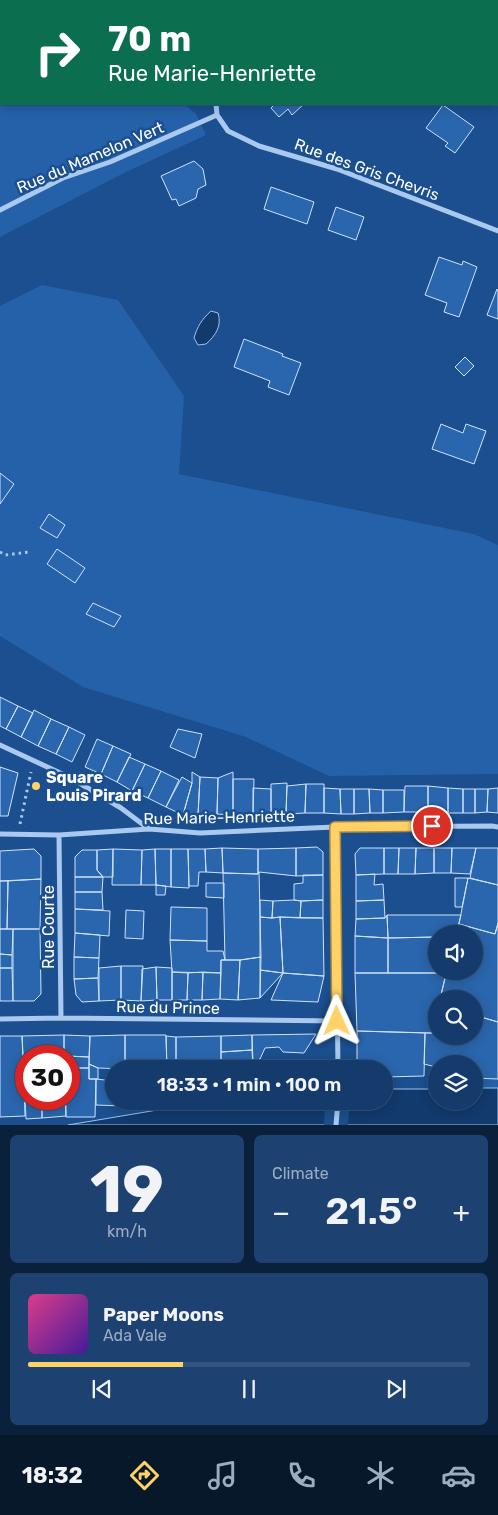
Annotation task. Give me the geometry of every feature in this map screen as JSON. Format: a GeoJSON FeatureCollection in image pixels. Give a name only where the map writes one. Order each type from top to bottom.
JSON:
{"type":"FeatureCollection","features":[{"type":"Feature","properties":{"kind":"street"},"geometry":{"type":"LineString","coordinates":[[216,105],[217,115]]}},
{"type":"Feature","properties":{"kind":"street","name":"Rue des Gris Chevris"},"geometry":{"type":"LineString","coordinates":[[217,115],[228,131],[259,146],[337,169],[498,231]]}},
{"type":"Feature","properties":{"kind":"street","name":"Rue du Mamelon Vert"},"geometry":{"type":"LineString","coordinates":[[0,210],[63,178],[110,162],[217,115]]}},
{"type":"Feature","properties":{"kind":"street"},"geometry":{"type":"LineString","coordinates":[[0,745],[71,778],[121,808],[149,829]]}},
{"type":"Feature","properties":{"kind":"street"},"geometry":{"type":"LineString","coordinates":[[335,827],[338,1060]]}},
{"type":"Feature","properties":{"kind":"street","name":"Rue Marie-Henriette"},"geometry":{"type":"LineString","coordinates":[[0,834],[59,835],[149,829],[200,833],[335,827],[498,827]]}},
{"type":"Feature","properties":{"kind":"street","name":"Rue Courte"},"geometry":{"type":"LineString","coordinates":[[59,835],[61,1018]]}},
{"type":"Feature","properties":{"kind":"street","name":"Rue du Prince"},"geometry":{"type":"LineString","coordinates":[[0,1019],[337,1021]]}},
{"type":"Feature","properties":{"kind":"street"},"geometry":{"type":"LineString","coordinates":[[336,1125],[337,1110]]}},
{"type":"Feature","properties":{"kind":"path"},"geometry":{"type":"LineString","coordinates":[[0,552],[4,555],[30,552]]}},
{"type":"Feature","properties":{"kind":"path"},"geometry":{"type":"LineString","coordinates":[[18,835],[33,761]]}},
{"type":"Feature","properties":{"kind":"shaded area"},"geometry":{"type":"Polygon","coordinates":[[[0,105],[185,105],[196,114],[206,135],[124,173],[0,237],[0,105]]]}},
{"type":"Feature","properties":{"kind":"shaded area"},"geometry":{"type":"Polygon","coordinates":[[[42,285],[118,300],[184,396],[179,474],[474,534],[498,545],[498,774],[329,776],[246,737],[83,687],[0,636],[0,306],[42,285]]]}},
{"type":"Feature","properties":{"kind":"shaded area"},"geometry":{"type":"Polygon","coordinates":[[[211,311],[218,313],[219,326],[213,337],[206,344],[198,345],[194,338],[195,334],[200,323],[211,311]]]}},
{"type":"Feature","properties":{"kind":"shaded area"},"geometry":{"type":"Polygon","coordinates":[[[483,1079],[498,1079],[498,1088],[483,1088],[483,1079]]]}},
{"type":"Feature","properties":{"kind":"shaded area"},"geometry":{"type":"Polygon","coordinates":[[[483,1088],[498,1088],[498,1125],[68,1125],[157,1110],[393,1110],[393,1089],[428,1089],[428,1110],[483,1110],[483,1088]]]}},
{"type":"Feature","properties":{"kind":"pier"},"geometry":{"type":"Polygon","coordinates":[[[325,1110],[349,1110],[348,1125],[324,1125],[325,1110]]]}},
{"type":"Feature","properties":{"kind":"building"},"geometry":{"type":"Polygon","coordinates":[[[274,105],[303,105],[292,115],[288,109],[279,117],[271,108],[274,105]]]}},
{"type":"Feature","properties":{"kind":"building"},"geometry":{"type":"Polygon","coordinates":[[[443,105],[474,127],[455,153],[445,146],[448,143],[426,128],[443,105]]]}},
{"type":"Feature","properties":{"kind":"building"},"geometry":{"type":"Polygon","coordinates":[[[194,161],[203,169],[206,185],[198,189],[196,198],[179,206],[176,199],[172,200],[161,176],[194,161]]]}},
{"type":"Feature","properties":{"kind":"building"},"geometry":{"type":"Polygon","coordinates":[[[271,187],[314,202],[307,224],[264,209],[271,187]]]}},
{"type":"Feature","properties":{"kind":"building"},"geometry":{"type":"Polygon","coordinates":[[[336,207],[364,217],[356,240],[328,230],[336,207]]]}},
{"type":"Feature","properties":{"kind":"building"},"geometry":{"type":"Polygon","coordinates":[[[439,257],[462,265],[463,261],[477,267],[459,317],[444,312],[447,303],[425,295],[439,257]]]}},
{"type":"Feature","properties":{"kind":"building"},"geometry":{"type":"Polygon","coordinates":[[[498,290],[498,319],[487,315],[498,290]]]}},
{"type":"Feature","properties":{"kind":"building"},"geometry":{"type":"Polygon","coordinates":[[[244,339],[301,363],[289,395],[268,387],[270,381],[234,367],[244,339]]]}},
{"type":"Feature","properties":{"kind":"building"},"geometry":{"type":"Polygon","coordinates":[[[465,357],[474,366],[464,376],[455,367],[465,357]]]}},
{"type":"Feature","properties":{"kind":"building"},"geometry":{"type":"Polygon","coordinates":[[[441,424],[463,433],[466,424],[486,431],[474,464],[432,449],[441,424]]]}},
{"type":"Feature","properties":{"kind":"building"},"geometry":{"type":"Polygon","coordinates":[[[0,473],[14,484],[0,504],[0,473]]]}},
{"type":"Feature","properties":{"kind":"building"},"geometry":{"type":"Polygon","coordinates":[[[49,514],[65,525],[57,538],[40,528],[49,514]]]}},
{"type":"Feature","properties":{"kind":"building"},"geometry":{"type":"Polygon","coordinates":[[[57,549],[85,568],[75,583],[47,564],[57,549]]]}},
{"type":"Feature","properties":{"kind":"building"},"geometry":{"type":"Polygon","coordinates":[[[93,603],[121,616],[114,627],[86,614],[93,603]]]}},
{"type":"Feature","properties":{"kind":"building"},"geometry":{"type":"Polygon","coordinates":[[[0,697],[18,706],[6,729],[0,726],[0,697]]]}},
{"type":"Feature","properties":{"kind":"building"},"geometry":{"type":"Polygon","coordinates":[[[18,706],[33,713],[21,737],[6,729],[18,706]]]}},
{"type":"Feature","properties":{"kind":"building"},"geometry":{"type":"Polygon","coordinates":[[[34,710],[51,719],[38,746],[21,737],[34,710]]]}},
{"type":"Feature","properties":{"kind":"building"},"geometry":{"type":"Polygon","coordinates":[[[51,719],[69,727],[56,754],[38,746],[51,719]]]}},
{"type":"Feature","properties":{"kind":"building"},"geometry":{"type":"Polygon","coordinates":[[[69,727],[85,735],[72,762],[56,754],[69,727]]]}},
{"type":"Feature","properties":{"kind":"building"},"geometry":{"type":"Polygon","coordinates":[[[178,729],[202,734],[195,758],[170,747],[178,729]]]}},
{"type":"Feature","properties":{"kind":"building"},"geometry":{"type":"Polygon","coordinates":[[[97,739],[113,746],[101,774],[85,767],[97,739]]]}},
{"type":"Feature","properties":{"kind":"building"},"geometry":{"type":"Polygon","coordinates":[[[113,746],[131,754],[117,782],[101,774],[113,746]]]}},
{"type":"Feature","properties":{"kind":"building"},"geometry":{"type":"Polygon","coordinates":[[[129,757],[145,764],[132,791],[117,782],[129,757]]]}},
{"type":"Feature","properties":{"kind":"building"},"geometry":{"type":"Polygon","coordinates":[[[145,764],[161,771],[148,798],[132,791],[145,764]]]}},
{"type":"Feature","properties":{"kind":"building"},"geometry":{"type":"Polygon","coordinates":[[[0,767],[18,773],[8,816],[0,816],[0,767]]]}},
{"type":"Feature","properties":{"kind":"building"},"geometry":{"type":"Polygon","coordinates":[[[161,771],[179,780],[166,807],[148,798],[161,771]]]}},
{"type":"Feature","properties":{"kind":"building"},"geometry":{"type":"Polygon","coordinates":[[[192,772],[200,777],[198,815],[183,815],[192,783],[192,772]]]}},
{"type":"Feature","properties":{"kind":"building"},"geometry":{"type":"Polygon","coordinates":[[[233,772],[233,815],[217,814],[218,778],[233,772]]]}},
{"type":"Feature","properties":{"kind":"building"},"geometry":{"type":"Polygon","coordinates":[[[182,777],[192,783],[183,815],[166,807],[182,777]]]}},
{"type":"Feature","properties":{"kind":"building"},"geometry":{"type":"Polygon","coordinates":[[[200,777],[218,778],[217,814],[198,815],[200,777]]]}},
{"type":"Feature","properties":{"kind":"building"},"geometry":{"type":"Polygon","coordinates":[[[233,779],[254,779],[253,813],[233,815],[233,779]]]}},
{"type":"Feature","properties":{"kind":"building"},"geometry":{"type":"Polygon","coordinates":[[[287,783],[286,814],[271,814],[271,784],[287,783]]]}},
{"type":"Feature","properties":{"kind":"building"},"geometry":{"type":"Polygon","coordinates":[[[306,784],[305,813],[286,814],[287,786],[306,784]]]}},
{"type":"Feature","properties":{"kind":"building"},"geometry":{"type":"Polygon","coordinates":[[[306,784],[324,784],[324,813],[305,813],[306,784]]]}},
{"type":"Feature","properties":{"kind":"building"},"geometry":{"type":"Polygon","coordinates":[[[405,786],[428,786],[428,812],[404,812],[405,786]]]}},
{"type":"Feature","properties":{"kind":"building"},"geometry":{"type":"Polygon","coordinates":[[[428,786],[448,788],[448,813],[428,812],[428,786]]]}},
{"type":"Feature","properties":{"kind":"building"},"geometry":{"type":"Polygon","coordinates":[[[253,788],[271,789],[271,814],[253,813],[253,788]]]}},
{"type":"Feature","properties":{"kind":"building"},"geometry":{"type":"Polygon","coordinates":[[[324,788],[340,789],[341,814],[324,813],[324,788]]]}},
{"type":"Feature","properties":{"kind":"building"},"geometry":{"type":"Polygon","coordinates":[[[448,788],[463,789],[463,813],[448,813],[448,788]]]}},
{"type":"Feature","properties":{"kind":"building"},"geometry":{"type":"Polygon","coordinates":[[[498,788],[498,813],[487,812],[488,789],[498,788]]]}},
{"type":"Feature","properties":{"kind":"building"},"geometry":{"type":"Polygon","coordinates":[[[340,789],[354,789],[354,814],[341,814],[340,789]]]}},
{"type":"Feature","properties":{"kind":"building"},"geometry":{"type":"Polygon","coordinates":[[[354,789],[369,789],[370,813],[354,814],[354,789]]]}},
{"type":"Feature","properties":{"kind":"building"},"geometry":{"type":"Polygon","coordinates":[[[369,789],[383,790],[383,813],[370,813],[369,789]]]}},
{"type":"Feature","properties":{"kind":"building"},"geometry":{"type":"Polygon","coordinates":[[[463,789],[475,789],[475,813],[463,813],[463,789]]]}},
{"type":"Feature","properties":{"kind":"building"},"geometry":{"type":"Polygon","coordinates":[[[475,789],[488,789],[487,812],[475,813],[475,789]]]}},
{"type":"Feature","properties":{"kind":"building"},"geometry":{"type":"Polygon","coordinates":[[[383,790],[404,790],[404,812],[383,813],[383,790]]]}},
{"type":"Feature","properties":{"kind":"building"},"geometry":{"type":"Polygon","coordinates":[[[317,847],[323,852],[323,875],[296,876],[296,848],[317,847]]]}},
{"type":"Feature","properties":{"kind":"building"},"geometry":{"type":"Polygon","coordinates":[[[222,848],[258,849],[258,874],[223,873],[222,848]]]}},
{"type":"Feature","properties":{"kind":"building"},"geometry":{"type":"Polygon","coordinates":[[[222,848],[223,873],[206,872],[205,849],[222,848]]]}},
{"type":"Feature","properties":{"kind":"building"},"geometry":{"type":"Polygon","coordinates":[[[296,848],[296,876],[259,872],[258,874],[258,849],[296,848]]]}},
{"type":"Feature","properties":{"kind":"building"},"geometry":{"type":"Polygon","coordinates":[[[360,848],[384,848],[384,874],[356,875],[355,854],[360,848]]]}},
{"type":"Feature","properties":{"kind":"building"},"geometry":{"type":"Polygon","coordinates":[[[384,848],[399,848],[398,874],[384,874],[384,848]]]}},
{"type":"Feature","properties":{"kind":"building"},"geometry":{"type":"Polygon","coordinates":[[[399,848],[416,848],[415,874],[398,874],[399,848]]]}},
{"type":"Feature","properties":{"kind":"building"},"geometry":{"type":"Polygon","coordinates":[[[416,848],[434,848],[434,873],[415,874],[416,848]]]}},
{"type":"Feature","properties":{"kind":"building"},"geometry":{"type":"Polygon","coordinates":[[[434,848],[452,848],[451,873],[434,873],[434,848]]]}},
{"type":"Feature","properties":{"kind":"building"},"geometry":{"type":"Polygon","coordinates":[[[452,848],[476,848],[470,874],[451,873],[452,848]]]}},
{"type":"Feature","properties":{"kind":"building"},"geometry":{"type":"Polygon","coordinates":[[[476,848],[498,848],[498,885],[470,878],[476,848]]]}},
{"type":"Feature","properties":{"kind":"building"},"geometry":{"type":"Polygon","coordinates":[[[34,849],[41,856],[41,879],[0,881],[0,851],[34,849]]]}},
{"type":"Feature","properties":{"kind":"building"},"geometry":{"type":"Polygon","coordinates":[[[113,849],[142,850],[141,885],[112,885],[113,849]]]}},
{"type":"Feature","properties":{"kind":"building"},"geometry":{"type":"Polygon","coordinates":[[[113,849],[113,877],[103,877],[97,870],[97,850],[113,849]]]}},
{"type":"Feature","properties":{"kind":"building"},"geometry":{"type":"Polygon","coordinates":[[[155,849],[156,885],[141,885],[142,850],[155,849]]]}},
{"type":"Feature","properties":{"kind":"building"},"geometry":{"type":"Polygon","coordinates":[[[155,849],[171,849],[171,887],[156,885],[155,849]]]}},
{"type":"Feature","properties":{"kind":"building"},"geometry":{"type":"Polygon","coordinates":[[[171,849],[188,849],[189,888],[171,887],[171,849]]]}},
{"type":"Feature","properties":{"kind":"building"},"geometry":{"type":"Polygon","coordinates":[[[188,849],[205,849],[206,872],[199,872],[198,886],[189,886],[188,849]]]}},
{"type":"Feature","properties":{"kind":"building"},"geometry":{"type":"Polygon","coordinates":[[[82,850],[97,850],[97,870],[103,877],[75,877],[75,857],[82,850]]]}},
{"type":"Feature","properties":{"kind":"building"},"geometry":{"type":"Polygon","coordinates":[[[259,872],[261,957],[225,960],[223,873],[258,874],[259,872]]]}},
{"type":"Feature","properties":{"kind":"building"},"geometry":{"type":"Polygon","coordinates":[[[375,874],[374,885],[383,884],[384,900],[356,901],[356,875],[375,874]]]}},
{"type":"Feature","properties":{"kind":"building"},"geometry":{"type":"Polygon","coordinates":[[[303,875],[323,875],[323,900],[294,900],[294,884],[303,883],[303,875]]]}},
{"type":"Feature","properties":{"kind":"building"},"geometry":{"type":"Polygon","coordinates":[[[75,877],[103,877],[102,892],[75,892],[75,877]]]}},
{"type":"Feature","properties":{"kind":"building"},"geometry":{"type":"Polygon","coordinates":[[[455,878],[468,878],[462,907],[455,907],[455,878]]]}},
{"type":"Feature","properties":{"kind":"building"},"geometry":{"type":"Polygon","coordinates":[[[468,878],[498,885],[498,923],[495,934],[483,931],[483,925],[459,924],[468,878]]]}},
{"type":"Feature","properties":{"kind":"building"},"geometry":{"type":"Polygon","coordinates":[[[41,879],[40,929],[7,929],[8,881],[41,879]]]}},
{"type":"Feature","properties":{"kind":"building"},"geometry":{"type":"Polygon","coordinates":[[[0,881],[8,881],[7,929],[0,929],[0,881]]]}},
{"type":"Feature","properties":{"kind":"building"},"geometry":{"type":"Polygon","coordinates":[[[206,883],[224,883],[224,898],[206,897],[206,883]]]}},
{"type":"Feature","properties":{"kind":"building"},"geometry":{"type":"Polygon","coordinates":[[[156,885],[166,886],[165,895],[156,895],[156,885]]]}},
{"type":"Feature","properties":{"kind":"building"},"geometry":{"type":"Polygon","coordinates":[[[75,892],[102,892],[103,910],[75,909],[75,892]]]}},
{"type":"Feature","properties":{"kind":"building"},"geometry":{"type":"Polygon","coordinates":[[[260,900],[273,901],[272,918],[260,917],[260,900]]]}},
{"type":"Feature","properties":{"kind":"building"},"geometry":{"type":"Polygon","coordinates":[[[323,900],[323,918],[300,918],[301,901],[323,900]]]}},
{"type":"Feature","properties":{"kind":"building"},"geometry":{"type":"Polygon","coordinates":[[[384,900],[385,918],[356,919],[356,901],[384,900]]]}},
{"type":"Feature","properties":{"kind":"building"},"geometry":{"type":"Polygon","coordinates":[[[273,901],[301,901],[300,918],[272,918],[273,901]]]}},
{"type":"Feature","properties":{"kind":"building"},"geometry":{"type":"Polygon","coordinates":[[[171,907],[207,908],[207,941],[170,940],[171,907]]]}},
{"type":"Feature","properties":{"kind":"building"},"geometry":{"type":"Polygon","coordinates":[[[75,909],[110,911],[109,936],[75,933],[75,909]]]}},
{"type":"Feature","properties":{"kind":"building"},"geometry":{"type":"Polygon","coordinates":[[[126,910],[144,911],[143,939],[125,938],[126,910]]]}},
{"type":"Feature","properties":{"kind":"building"},"geometry":{"type":"Polygon","coordinates":[[[387,915],[461,915],[458,925],[428,925],[428,937],[388,938],[387,915]]]}},
{"type":"Feature","properties":{"kind":"building"},"geometry":{"type":"Polygon","coordinates":[[[387,915],[388,938],[355,936],[356,919],[385,918],[387,915]]]}},
{"type":"Feature","properties":{"kind":"building"},"geometry":{"type":"Polygon","coordinates":[[[260,917],[280,917],[283,973],[260,970],[260,917]]]}},
{"type":"Feature","properties":{"kind":"building"},"geometry":{"type":"Polygon","coordinates":[[[280,917],[323,918],[324,976],[283,973],[280,917]]]}},
{"type":"Feature","properties":{"kind":"building"},"geometry":{"type":"Polygon","coordinates":[[[498,923],[498,1022],[483,1018],[483,990],[442,990],[445,980],[483,980],[483,931],[495,934],[498,923]]]}},
{"type":"Feature","properties":{"kind":"building"},"geometry":{"type":"Polygon","coordinates":[[[0,929],[13,929],[12,955],[0,954],[0,929]]]}},
{"type":"Feature","properties":{"kind":"building"},"geometry":{"type":"Polygon","coordinates":[[[13,929],[40,929],[41,994],[34,1001],[13,1001],[13,929]]]}},
{"type":"Feature","properties":{"kind":"building"},"geometry":{"type":"Polygon","coordinates":[[[75,933],[100,935],[99,958],[74,957],[75,933]]]}},
{"type":"Feature","properties":{"kind":"building"},"geometry":{"type":"Polygon","coordinates":[[[355,936],[388,938],[388,973],[355,973],[355,936]]]}},
{"type":"Feature","properties":{"kind":"building"},"geometry":{"type":"Polygon","coordinates":[[[428,937],[428,973],[388,973],[388,938],[428,937]]]}},
{"type":"Feature","properties":{"kind":"building"},"geometry":{"type":"Polygon","coordinates":[[[170,940],[207,941],[207,951],[223,951],[225,960],[221,960],[221,973],[172,972],[170,940]]]}},
{"type":"Feature","properties":{"kind":"building"},"geometry":{"type":"Polygon","coordinates":[[[0,954],[12,955],[12,968],[0,968],[0,954]]]}},
{"type":"Feature","properties":{"kind":"building"},"geometry":{"type":"Polygon","coordinates":[[[74,957],[99,958],[98,978],[74,979],[74,957]]]}},
{"type":"Feature","properties":{"kind":"building"},"geometry":{"type":"Polygon","coordinates":[[[261,957],[260,998],[238,1000],[240,960],[261,957]]]}},
{"type":"Feature","properties":{"kind":"building"},"geometry":{"type":"Polygon","coordinates":[[[221,960],[240,960],[238,1000],[220,999],[221,960]]]}},
{"type":"Feature","properties":{"kind":"building"},"geometry":{"type":"Polygon","coordinates":[[[121,966],[121,1000],[99,1001],[99,968],[121,966]]]}},
{"type":"Feature","properties":{"kind":"building"},"geometry":{"type":"Polygon","coordinates":[[[121,966],[143,966],[141,1001],[121,1000],[121,966]]]}},
{"type":"Feature","properties":{"kind":"building"},"geometry":{"type":"Polygon","coordinates":[[[156,967],[157,1000],[141,1001],[142,969],[156,967]]]}},
{"type":"Feature","properties":{"kind":"building"},"geometry":{"type":"Polygon","coordinates":[[[156,967],[172,968],[172,1000],[157,1000],[156,967]]]}},
{"type":"Feature","properties":{"kind":"building"},"geometry":{"type":"Polygon","coordinates":[[[0,968],[12,968],[13,1001],[0,1001],[0,968]]]}},
{"type":"Feature","properties":{"kind":"building"},"geometry":{"type":"Polygon","coordinates":[[[260,970],[283,973],[260,998],[260,970]]]}},
{"type":"Feature","properties":{"kind":"building"},"geometry":{"type":"Polygon","coordinates":[[[172,972],[188,973],[187,1000],[172,1000],[172,972]]]}},
{"type":"Feature","properties":{"kind":"building"},"geometry":{"type":"Polygon","coordinates":[[[203,972],[202,1000],[187,1000],[188,973],[203,972]]]}},
{"type":"Feature","properties":{"kind":"building"},"geometry":{"type":"Polygon","coordinates":[[[203,972],[221,973],[220,999],[202,1000],[203,972]]]}},
{"type":"Feature","properties":{"kind":"building"},"geometry":{"type":"Polygon","coordinates":[[[283,973],[324,976],[318,1002],[271,1000],[283,973]]]}},
{"type":"Feature","properties":{"kind":"building"},"geometry":{"type":"Polygon","coordinates":[[[355,973],[428,973],[428,980],[444,980],[442,990],[428,990],[428,1033],[357,1031],[355,973]]]}},
{"type":"Feature","properties":{"kind":"building"},"geometry":{"type":"Polygon","coordinates":[[[98,978],[99,1001],[82,1002],[76,995],[74,979],[98,978]]]}},
{"type":"Feature","properties":{"kind":"building"},"geometry":{"type":"Polygon","coordinates":[[[483,1018],[498,1022],[498,1079],[483,1078],[483,1055],[428,1055],[428,1065],[424,1064],[425,1033],[428,1033],[428,1045],[483,1045],[483,1018]]]}},
{"type":"Feature","properties":{"kind":"building"},"geometry":{"type":"Polygon","coordinates":[[[357,1031],[425,1033],[424,1076],[393,1077],[393,1060],[357,1060],[357,1031]]]}},
{"type":"Feature","properties":{"kind":"building"},"geometry":{"type":"Polygon","coordinates":[[[316,1034],[304,1053],[283,1052],[279,1047],[265,1048],[258,1060],[253,1060],[252,1035],[316,1034]]]}},
{"type":"Feature","properties":{"kind":"building"},"geometry":{"type":"Polygon","coordinates":[[[64,1035],[90,1036],[89,1057],[80,1057],[80,1045],[64,1045],[64,1035]]]}},
{"type":"Feature","properties":{"kind":"building"},"geometry":{"type":"Polygon","coordinates":[[[64,1035],[64,1045],[23,1045],[22,1036],[64,1035]]]}},
{"type":"Feature","properties":{"kind":"building"},"geometry":{"type":"Polygon","coordinates":[[[125,1035],[166,1035],[167,1060],[125,1060],[125,1035]]]}},
{"type":"Feature","properties":{"kind":"building"},"geometry":{"type":"Polygon","coordinates":[[[125,1035],[125,1060],[105,1060],[105,1068],[98,1068],[89,1064],[90,1036],[125,1035]]]}},
{"type":"Feature","properties":{"kind":"building"},"geometry":{"type":"Polygon","coordinates":[[[252,1035],[252,1050],[221,1052],[221,1036],[252,1035]]]}},
{"type":"Feature","properties":{"kind":"building"},"geometry":{"type":"Polygon","coordinates":[[[0,1036],[22,1036],[22,1045],[15,1045],[15,1110],[25,1110],[25,1116],[0,1117],[0,1036]]]}},
{"type":"Feature","properties":{"kind":"building"},"geometry":{"type":"Polygon","coordinates":[[[166,1036],[176,1037],[176,1060],[167,1060],[166,1036]]]}},
{"type":"Feature","properties":{"kind":"building"},"geometry":{"type":"Polygon","coordinates":[[[221,1036],[221,1060],[176,1060],[176,1037],[221,1036]]]}},
{"type":"Feature","properties":{"kind":"building"},"geometry":{"type":"Polygon","coordinates":[[[252,1050],[253,1060],[221,1060],[221,1052],[252,1050]]]}},
{"type":"Feature","properties":{"kind":"building"},"geometry":{"type":"Polygon","coordinates":[[[80,1057],[89,1057],[89,1068],[80,1068],[80,1057]]]}},
{"type":"Feature","properties":{"kind":"building"},"geometry":{"type":"Polygon","coordinates":[[[89,1064],[98,1068],[98,1079],[89,1079],[89,1064]]]}},
{"type":"Feature","properties":{"kind":"building"},"geometry":{"type":"Polygon","coordinates":[[[80,1068],[89,1068],[89,1079],[96,1079],[95,1117],[66,1117],[66,1110],[80,1110],[80,1068]]]}},
{"type":"Feature","properties":{"kind":"building"},"geometry":{"type":"Polygon","coordinates":[[[96,1079],[105,1080],[105,1105],[96,1105],[96,1079]]]}},
{"type":"Feature","properties":{"kind":"building"},"geometry":{"type":"Polygon","coordinates":[[[26,1110],[42,1110],[42,1118],[26,1119],[26,1110]]]}},
{"type":"Feature","properties":{"kind":"building"},"geometry":{"type":"Polygon","coordinates":[[[42,1110],[66,1110],[66,1116],[42,1118],[42,1110]]]}},
{"type":"Feature","properties":{"kind":"place","name":"Square Louis Pirard"},"geometry":{"type":"Point","coordinates":[36,786]}},
{"type":"Feature","properties":{"kind":"route"},"geometry":{"type":"LineString","coordinates":[[337,1021],[335,827],[432,826]]}}]}
